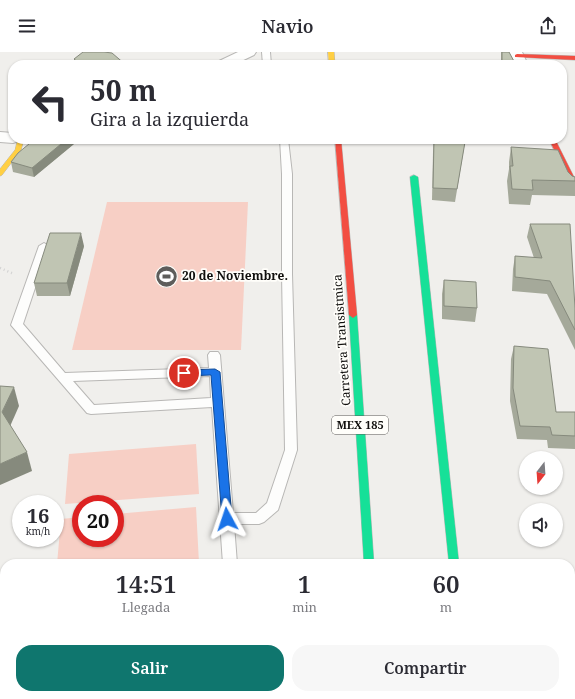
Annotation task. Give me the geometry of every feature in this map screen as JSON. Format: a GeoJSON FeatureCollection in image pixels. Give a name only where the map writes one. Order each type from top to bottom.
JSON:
{"type":"FeatureCollection","features":[{"type":"Feature","properties":{"kind":"street"},"geometry":{"type":"LineString","coordinates":[[232,60],[249,52]]}},
{"type":"Feature","properties":{"kind":"street"},"geometry":{"type":"LineString","coordinates":[[518,58],[575,58]]}},
{"type":"Feature","properties":{"kind":"street"},"geometry":{"type":"LineString","coordinates":[[0,174],[18,150],[20,144]]}},
{"type":"Feature","properties":{"kind":"street","name":"Carretera Transistmica"},"geometry":{"type":"LineString","coordinates":[[338,144],[351,286],[369,559]]}},
{"type":"Feature","properties":{"kind":"street"},"geometry":{"type":"LineString","coordinates":[[554,144],[575,186]]}},
{"type":"Feature","properties":{"kind":"street"},"geometry":{"type":"LineString","coordinates":[[414,177],[453,559]]}},
{"type":"Feature","properties":{"kind":"lane"},"geometry":{"type":"LineString","coordinates":[[227,519],[259,518],[273,506],[291,450],[287,274],[287,174],[284,144]]}},
{"type":"Feature","properties":{"kind":"lane"},"geometry":{"type":"LineString","coordinates":[[44,246],[17,325],[91,410],[218,402]]}},
{"type":"Feature","properties":{"kind":"lane"},"geometry":{"type":"LineString","coordinates":[[214,355],[230,559]]}},
{"type":"Feature","properties":{"kind":"lane"},"geometry":{"type":"LineString","coordinates":[[62,378],[215,372]]}},
{"type":"Feature","properties":{"kind":"shaded area","name":"20 de Noviembre."},"geometry":{"type":"Polygon","coordinates":[[[107,202],[248,202],[241,350],[72,350],[107,202]]]}},
{"type":"Feature","properties":{"kind":"shaded area"},"geometry":{"type":"Polygon","coordinates":[[[196,444],[199,494],[124,500],[124,495],[72,495],[72,503],[65,504],[69,454],[196,444]]]}},
{"type":"Feature","properties":{"kind":"shaded area"},"geometry":{"type":"Polygon","coordinates":[[[196,507],[199,559],[57,559],[59,547],[64,547],[64,519],[72,518],[72,547],[124,547],[124,513],[196,507]]]}},
{"type":"Feature","properties":{"kind":"building"},"geometry":{"type":"Polygon","coordinates":[[[83,52],[104,52],[112,53],[120,60],[75,60],[74,59],[83,52]]]}},
{"type":"Feature","properties":{"kind":"building"},"geometry":{"type":"Polygon","coordinates":[[[502,52],[509,52],[513,60],[502,60],[502,52]]]}},
{"type":"Feature","properties":{"kind":"building"},"geometry":{"type":"Polygon","coordinates":[[[29,144],[61,144],[32,168],[11,162],[18,153],[29,144]]]}},
{"type":"Feature","properties":{"kind":"building"},"geometry":{"type":"Polygon","coordinates":[[[434,144],[465,144],[457,189],[433,188],[434,144]]]}},
{"type":"Feature","properties":{"kind":"building"},"geometry":{"type":"Polygon","coordinates":[[[511,147],[558,150],[568,172],[575,177],[575,181],[532,180],[533,190],[512,189],[510,166],[513,166],[511,147]]]}},
{"type":"Feature","properties":{"kind":"building"},"geometry":{"type":"Polygon","coordinates":[[[530,224],[570,224],[575,330],[550,281],[515,277],[515,256],[542,258],[530,224]]]}},
{"type":"Feature","properties":{"kind":"building"},"geometry":{"type":"Polygon","coordinates":[[[50,233],[81,233],[67,283],[34,283],[50,233]]]}},
{"type":"Feature","properties":{"kind":"building"},"geometry":{"type":"Polygon","coordinates":[[[444,280],[476,282],[477,308],[444,306],[444,280]]]}},
{"type":"Feature","properties":{"kind":"building"},"geometry":{"type":"Polygon","coordinates":[[[514,346],[548,349],[556,412],[575,412],[575,436],[552,435],[550,427],[520,426],[513,388],[514,346]]]}},
{"type":"Feature","properties":{"kind":"building"},"geometry":{"type":"Polygon","coordinates":[[[0,386],[14,387],[2,412],[27,452],[0,464],[0,386]]]}},
{"type":"Feature","properties":{"kind":"traffic: fast"},"geometry":{"type":"LineString","coordinates":[[414,177],[453,559]]}},
{"type":"Feature","properties":{"kind":"traffic: fast"},"geometry":{"type":"LineString","coordinates":[[353,315],[369,559]]}},
{"type":"Feature","properties":{"kind":"traffic: slow"},"geometry":{"type":"LineString","coordinates":[[331,52],[332,60]]}},
{"type":"Feature","properties":{"kind":"traffic: slow"},"geometry":{"type":"LineString","coordinates":[[0,174],[18,150],[20,144]]}},
{"type":"Feature","properties":{"kind":"traffic: jam"},"geometry":{"type":"LineString","coordinates":[[517,56],[575,58]]}},
{"type":"Feature","properties":{"kind":"traffic: jam"},"geometry":{"type":"LineString","coordinates":[[338,144],[353,315]]}},
{"type":"Feature","properties":{"kind":"traffic: jam"},"geometry":{"type":"LineString","coordinates":[[554,144],[575,186]]}},
{"type":"Feature","properties":{"kind":"place","name":"20 de Noviembre."},"geometry":{"type":"Point","coordinates":[167,276]}},
{"type":"Feature","properties":{"kind":"route"},"geometry":{"type":"LineString","coordinates":[[184,373],[215,372],[227,519]]}}]}
